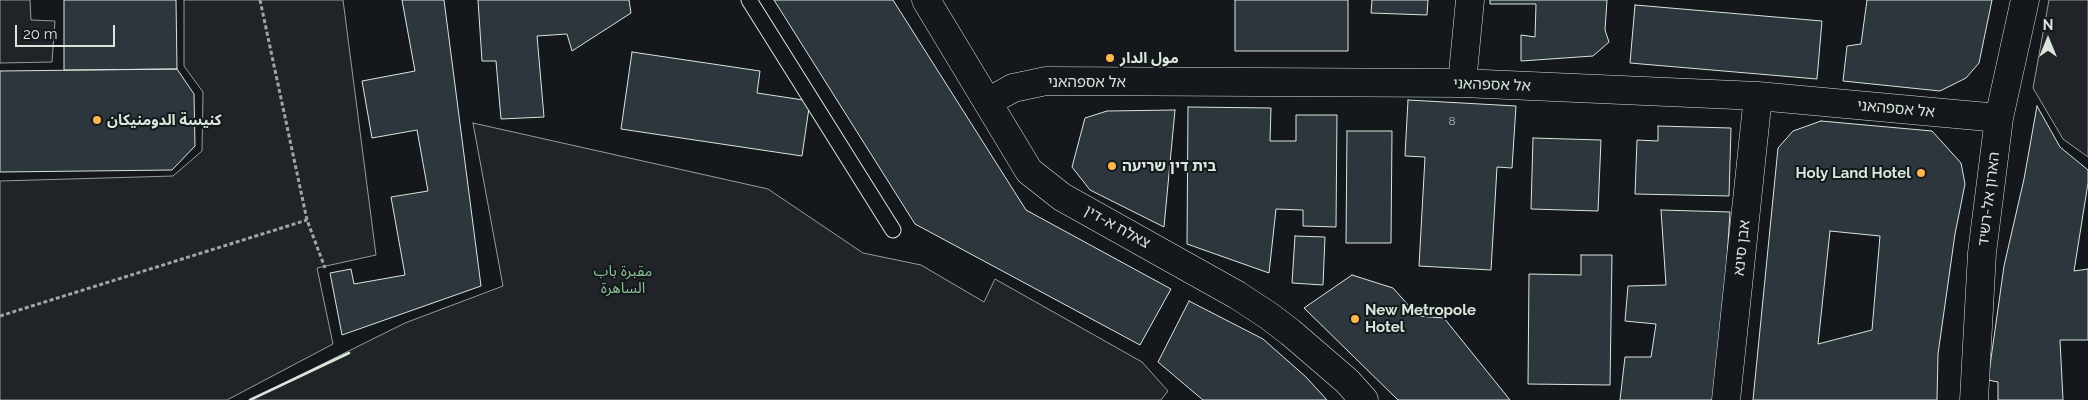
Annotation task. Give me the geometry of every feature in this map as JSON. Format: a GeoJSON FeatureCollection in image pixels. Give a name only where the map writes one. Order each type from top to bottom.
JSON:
{"type":"FeatureCollection","features":[{"type":"Feature","properties":{"kind":"street","name":"צאלח א-דין"},"geometry":{"type":"LineString","coordinates":[[926,0],[1030,171],[1062,197],[1237,295],[1290,332],[1347,381],[1364,400]]}},
{"type":"Feature","properties":{"kind":"street"},"geometry":{"type":"LineString","coordinates":[[1462,83],[1470,0]]}},
{"type":"Feature","properties":{"kind":"street","name":"הארון אל-רשיד"},"geometry":{"type":"LineString","coordinates":[[1974,400],[1982,253],[1999,118],[2025,0]]}},
{"type":"Feature","properties":{"kind":"street","name":"אל אספהאני"},"geometry":{"type":"LineString","coordinates":[[988,102],[1013,88],[1046,81],[1462,83],[1758,96],[1999,118]]}},
{"type":"Feature","properties":{"kind":"street","name":"אבן סינא"},"geometry":{"type":"LineString","coordinates":[[1726,400],[1758,96]]}},
{"type":"Feature","properties":{"kind":"lane"},"geometry":{"type":"LineString","coordinates":[[749,0],[893,230]]}},
{"type":"Feature","properties":{"kind":"path"},"geometry":{"type":"LineString","coordinates":[[260,0],[306,220],[325,268]]}},
{"type":"Feature","properties":{"kind":"path"},"geometry":{"type":"LineString","coordinates":[[0,316],[306,220]]}},
{"type":"Feature","properties":{"kind":"green space"},"geometry":{"type":"Polygon","coordinates":[[[0,0],[30,0],[31,20],[55,21],[52,62],[0,63],[0,0]]]}},
{"type":"Feature","properties":{"kind":"green space"},"geometry":{"type":"Polygon","coordinates":[[[184,0],[343,0],[376,255],[317,268],[333,344],[227,400],[0,400],[0,181],[173,176],[202,151],[203,92],[184,66],[184,0]]]}},
{"type":"Feature","properties":{"kind":"green space"},"geometry":{"type":"Polygon","coordinates":[[[2049,0],[2088,0],[2088,157],[2063,139],[2033,88],[2049,0]]]}},
{"type":"Feature","properties":{"kind":"green space","name":"مقبرة باب الساهرة"},"geometry":{"type":"Polygon","coordinates":[[[473,123],[768,189],[863,253],[921,265],[984,302],[995,279],[1142,362],[1168,391],[1161,400],[250,400],[405,323],[503,286],[473,123]]]}},
{"type":"Feature","properties":{"kind":"building"},"geometry":{"type":"Polygon","coordinates":[[[64,0],[176,0],[177,69],[64,70],[64,0]]]}},
{"type":"Feature","properties":{"kind":"building"},"geometry":{"type":"Polygon","coordinates":[[[402,0],[444,0],[481,286],[342,335],[330,273],[351,269],[354,284],[405,275],[391,197],[428,191],[417,130],[372,138],[362,81],[415,71],[402,0]]]}},
{"type":"Feature","properties":{"kind":"building"},"geometry":{"type":"Polygon","coordinates":[[[478,0],[629,0],[631,13],[572,51],[567,34],[537,36],[544,117],[501,119],[496,61],[482,61],[478,0]]]}},
{"type":"Feature","properties":{"kind":"building"},"geometry":{"type":"Polygon","coordinates":[[[774,0],[893,0],[1026,210],[1171,289],[1140,345],[915,224],[774,0]]]}},
{"type":"Feature","properties":{"kind":"building"},"geometry":{"type":"Polygon","coordinates":[[[1235,0],[1348,0],[1348,51],[1235,51],[1235,0]]]}},
{"type":"Feature","properties":{"kind":"building"},"geometry":{"type":"Polygon","coordinates":[[[1372,0],[1428,0],[1427,15],[1371,13],[1372,0]]]}},
{"type":"Feature","properties":{"kind":"building"},"geometry":{"type":"Polygon","coordinates":[[[1490,0],[1607,0],[1605,30],[1609,42],[1593,56],[1521,61],[1521,35],[1535,37],[1536,4],[1490,4],[1490,0]]]}},
{"type":"Feature","properties":{"kind":"building"},"geometry":{"type":"Polygon","coordinates":[[[1867,0],[1992,0],[1979,63],[1966,78],[1940,91],[1843,81],[1847,46],[1861,44],[1867,0]]]}},
{"type":"Feature","properties":{"kind":"building"},"geometry":{"type":"Polygon","coordinates":[[[1635,5],[1822,21],[1817,79],[1630,63],[1635,5]]]}},
{"type":"Feature","properties":{"kind":"building"},"geometry":{"type":"Polygon","coordinates":[[[632,52],[760,71],[757,93],[810,101],[802,156],[621,129],[632,52]]]}},
{"type":"Feature","properties":{"kind":"building","name":"كنيسة الدومنيكان"},"geometry":{"type":"Polygon","coordinates":[[[177,69],[194,94],[195,146],[172,170],[0,172],[0,71],[177,69]]]}},
{"type":"Feature","properties":{"kind":"building"},"geometry":{"type":"Polygon","coordinates":[[[1408,100],[1516,106],[1512,168],[1497,167],[1491,270],[1419,266],[1425,157],[1405,156],[1408,100]]]}},
{"type":"Feature","properties":{"kind":"building"},"geometry":{"type":"Polygon","coordinates":[[[2037,106],[2060,147],[2088,170],[2088,183],[2074,271],[2088,269],[2088,340],[2060,340],[2063,400],[1998,400],[1998,382],[1988,380],[2004,266],[2024,179],[2037,106]]]}},
{"type":"Feature","properties":{"kind":"building"},"geometry":{"type":"Polygon","coordinates":[[[1188,107],[1271,108],[1270,141],[1296,141],[1296,115],[1337,115],[1336,227],[1303,226],[1303,210],[1276,209],[1269,273],[1187,244],[1188,107]]]}},
{"type":"Feature","properties":{"kind":"building"},"geometry":{"type":"Polygon","coordinates":[[[1175,110],[1164,227],[1090,190],[1072,167],[1085,118],[1107,111],[1175,110]]]}},
{"type":"Feature","properties":{"kind":"building"},"geometry":{"type":"Polygon","coordinates":[[[1821,121],[1932,131],[1961,163],[1965,184],[1955,234],[1938,354],[1937,400],[1753,400],[1778,148],[1793,131],[1821,121]],[[1830,231],[1818,344],[1872,330],[1880,236],[1830,231]]]}},
{"type":"Feature","properties":{"kind":"building"},"geometry":{"type":"Polygon","coordinates":[[[1658,126],[1731,128],[1729,196],[1635,194],[1637,140],[1658,141],[1658,126]]]}},
{"type":"Feature","properties":{"kind":"building"},"geometry":{"type":"Polygon","coordinates":[[[1347,131],[1392,131],[1391,243],[1346,243],[1347,131]]]}},
{"type":"Feature","properties":{"kind":"building"},"geometry":{"type":"Polygon","coordinates":[[[1533,138],[1601,140],[1598,211],[1531,209],[1533,138]]]}},
{"type":"Feature","properties":{"kind":"building"},"geometry":{"type":"Polygon","coordinates":[[[1661,210],[1730,212],[1718,400],[1620,400],[1625,357],[1651,357],[1656,324],[1625,321],[1628,286],[1666,285],[1661,210]]]}},
{"type":"Feature","properties":{"kind":"building"},"geometry":{"type":"Polygon","coordinates":[[[1295,236],[1325,237],[1323,285],[1292,283],[1295,236]]]}},
{"type":"Feature","properties":{"kind":"building"},"geometry":{"type":"Polygon","coordinates":[[[1581,255],[1612,255],[1610,385],[1528,384],[1529,274],[1581,275],[1581,255]]]}},
{"type":"Feature","properties":{"kind":"building"},"geometry":{"type":"Polygon","coordinates":[[[1352,275],[1393,288],[1418,316],[1444,318],[1510,400],[1398,400],[1304,308],[1352,275]]]}},
{"type":"Feature","properties":{"kind":"building"},"geometry":{"type":"Polygon","coordinates":[[[1189,301],[1263,339],[1306,377],[1327,400],[1203,400],[1158,362],[1189,301]]]}},
{"type":"Feature","properties":{"kind":"wall"},"geometry":{"type":"LineString","coordinates":[[250,400],[349,353]]}},
{"type":"Feature","properties":{"kind":"place","name":"مول الدار"},"geometry":{"type":"Point","coordinates":[1110,58]}},
{"type":"Feature","properties":{"kind":"place","name":"كنيسة الدومنيكان"},"geometry":{"type":"Point","coordinates":[97,120]}},
{"type":"Feature","properties":{"kind":"place","name":"בית דין שריעה"},"geometry":{"type":"Point","coordinates":[1112,166]}},
{"type":"Feature","properties":{"kind":"place","name":"Holy Land Hotel"},"geometry":{"type":"Point","coordinates":[1921,173]}},
{"type":"Feature","properties":{"kind":"place","name":"New Metropole Hotel"},"geometry":{"type":"Point","coordinates":[1355,319]}}]}
